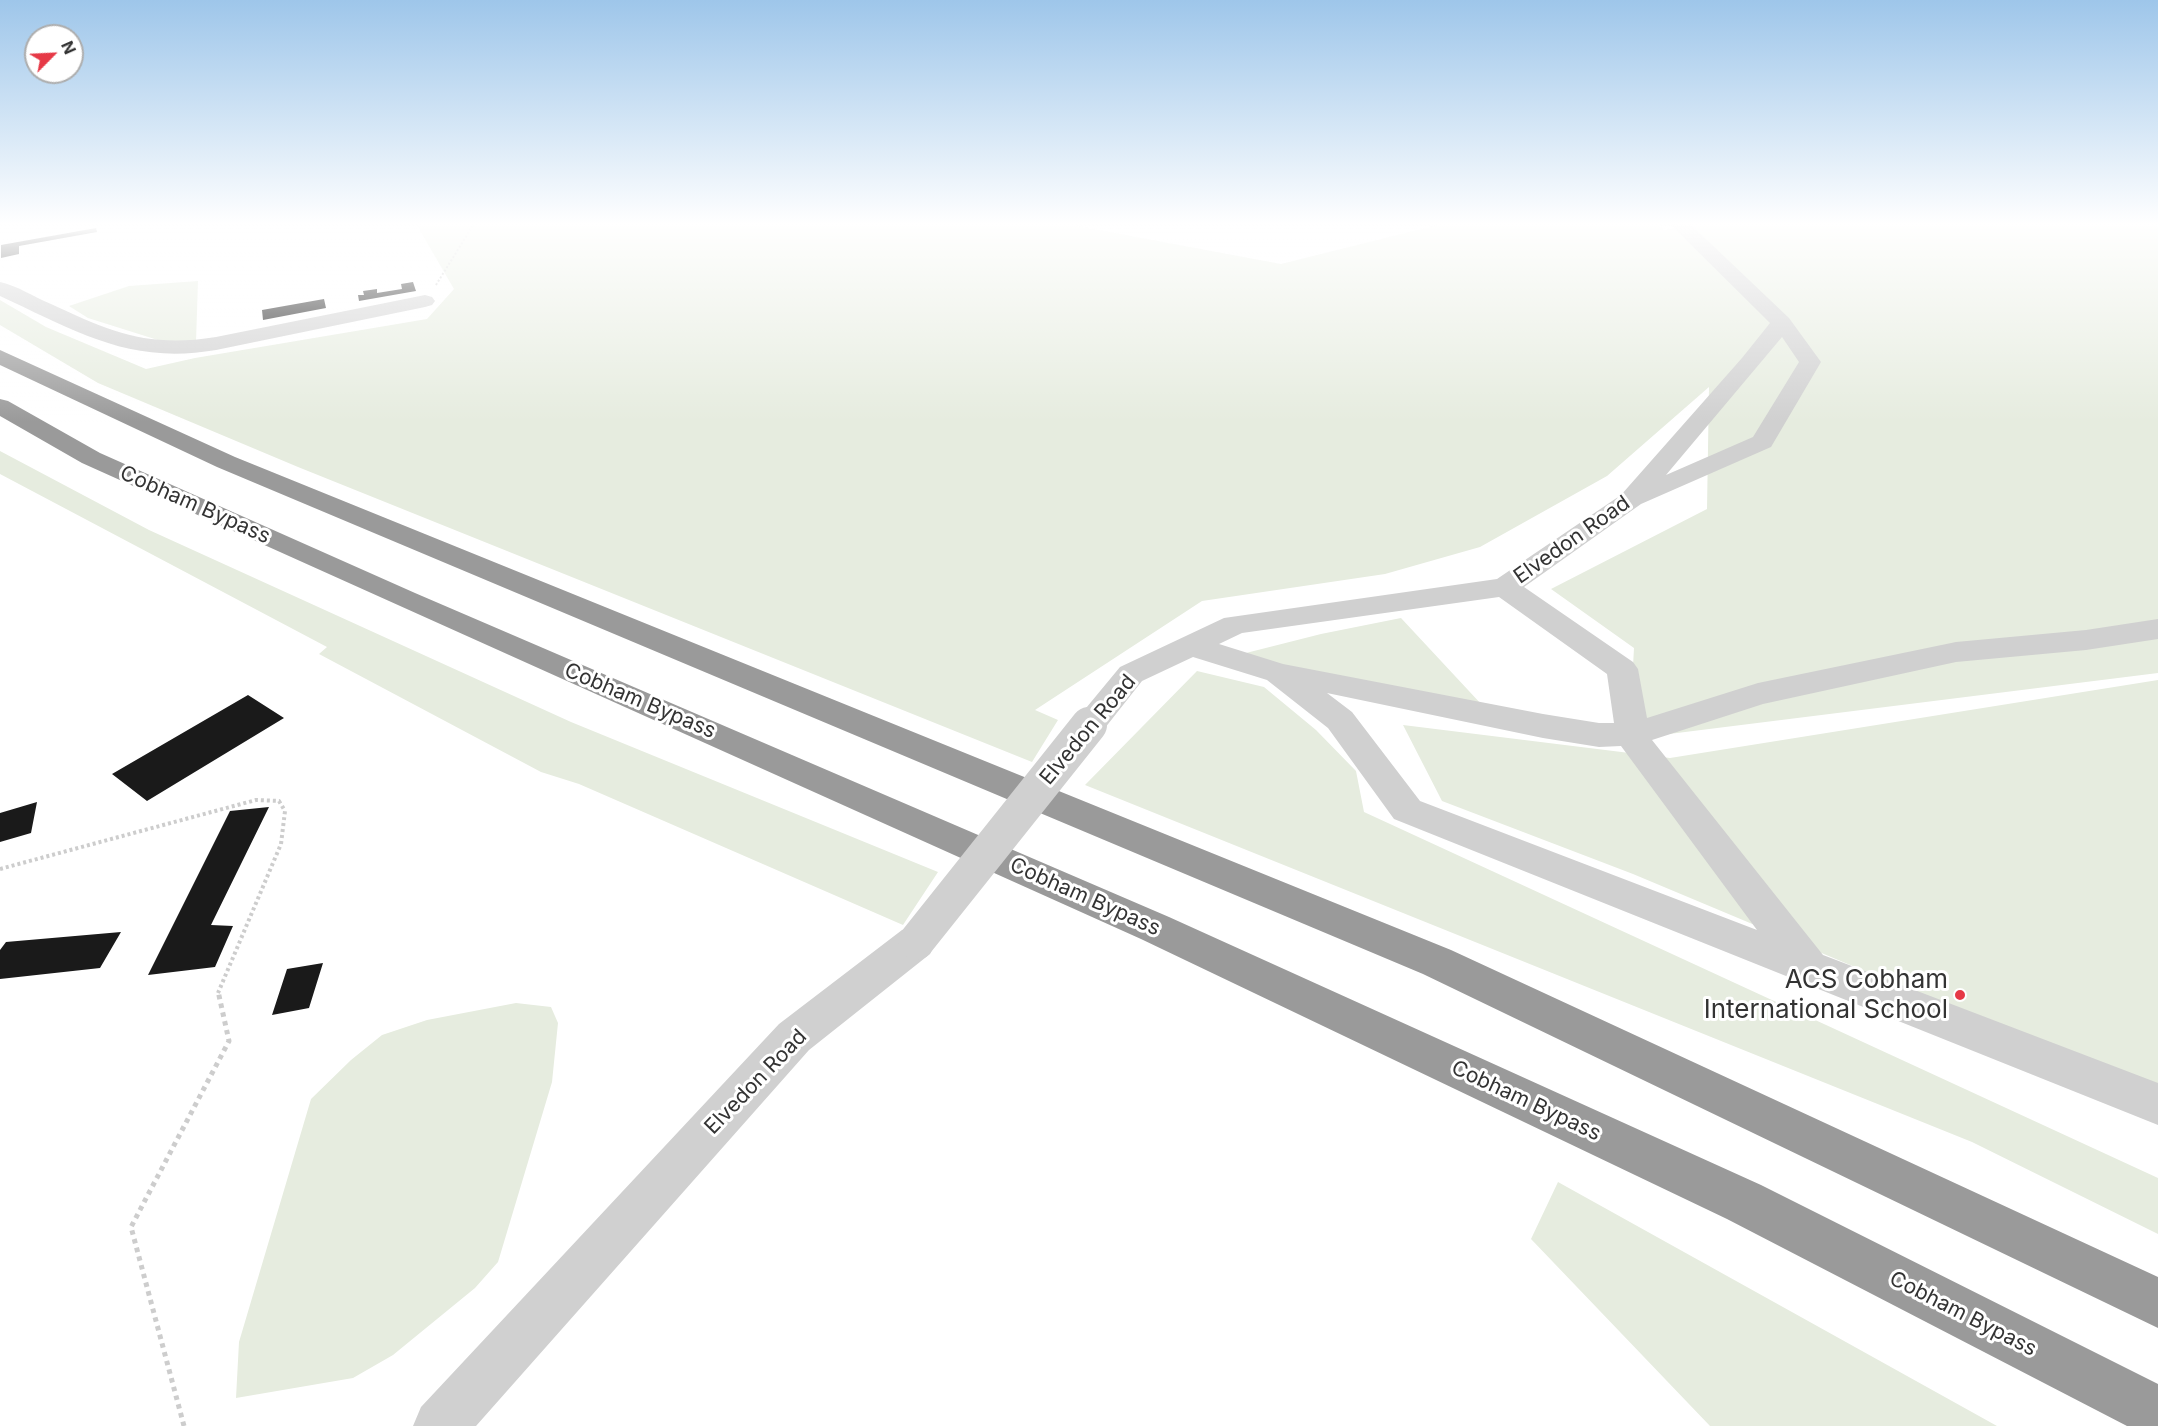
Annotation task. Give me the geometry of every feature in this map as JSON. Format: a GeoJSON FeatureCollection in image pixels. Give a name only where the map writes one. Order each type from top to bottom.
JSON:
{"type":"FeatureCollection","features":[{"type":"Feature","properties":{"kind":"highway"},"geometry":{"type":"LineString","coordinates":[[0,357],[226,462],[1437,962],[2158,1303]]}},
{"type":"Feature","properties":{"kind":"highway","name":"Cobham Bypass"},"geometry":{"type":"LineString","coordinates":[[0,406],[91,458],[1155,928],[1723,1192],[2158,1413]]}},
{"type":"Feature","properties":{"kind":"street"},"geometry":{"type":"LineString","coordinates":[[1,289],[72,321],[124,341],[155,348],[182,348],[235,340],[425,301]]}},
{"type":"Feature","properties":{"kind":"street"},"geometry":{"type":"LineString","coordinates":[[1630,501],[1762,442],[1810,362],[1782,322],[1747,289]]}},
{"type":"Feature","properties":{"kind":"street","name":"Elvedon Road"},"geometry":{"type":"LineString","coordinates":[[440,1426],[794,1037],[916,942],[1131,674],[1235,625],[1505,587],[1630,501],[1750,363],[1782,322]]}},
{"type":"Feature","properties":{"kind":"street"},"geometry":{"type":"LineString","coordinates":[[1505,587],[1622,669],[1633,734],[1638,747],[1808,966]]}},
{"type":"Feature","properties":{"kind":"street"},"geometry":{"type":"LineString","coordinates":[[1191,646],[1278,673],[1599,735],[1633,734],[1758,694],[1956,652],[2086,640],[2158,629]]}},
{"type":"Feature","properties":{"kind":"street"},"geometry":{"type":"LineString","coordinates":[[1278,673],[1340,720],[1407,810],[2158,1104]]}},
{"type":"Feature","properties":{"kind":"street"},"geometry":{"type":"LineString","coordinates":[[1370,760],[1363,725],[1375,705],[1393,696]]}},
{"type":"Feature","properties":{"kind":"path"},"geometry":{"type":"LineString","coordinates":[[425,301],[433,289]]}},
{"type":"Feature","properties":{"kind":"path"},"geometry":{"type":"LineString","coordinates":[[0,869],[256,800],[279,801],[285,811],[281,844],[218,992],[229,1041],[131,1227],[184,1426]]}},
{"type":"Feature","properties":{"kind":"shaded area"},"geometry":{"type":"Polygon","coordinates":[[[121,289],[198,289],[196,342],[161,341],[88,318],[69,306],[121,289]]]}},
{"type":"Feature","properties":{"kind":"shaded area"},"geometry":{"type":"Polygon","coordinates":[[[454,289],[2158,289],[2158,673],[1629,739],[1634,648],[1551,589],[1707,509],[1709,387],[1607,476],[1480,547],[1385,574],[1202,601],[1035,710],[1058,720],[1032,762],[298,467],[98,383],[0,325],[0,300],[46,327],[146,369],[195,358],[427,319],[454,289]]]}},
{"type":"Feature","properties":{"kind":"shaded area"},"geometry":{"type":"Polygon","coordinates":[[[0,451],[149,530],[571,722],[938,872],[903,925],[579,784],[541,772],[319,654],[327,647],[0,474],[0,451]]]}},
{"type":"Feature","properties":{"kind":"shaded area"},"geometry":{"type":"Polygon","coordinates":[[[1401,618],[1482,705],[1291,668],[1246,653],[1321,634],[1401,618]]]}},
{"type":"Feature","properties":{"kind":"shaded area"},"geometry":{"type":"Polygon","coordinates":[[[1197,671],[1264,687],[1316,730],[1356,771],[1364,812],[2158,1178],[2158,1234],[1972,1142],[1085,785],[1197,671]]]}},
{"type":"Feature","properties":{"kind":"shaded area","name":"ACS Cobham International School"},"geometry":{"type":"Polygon","coordinates":[[[2158,680],[2158,1094],[1633,874],[1442,801],[1403,725],[1670,758],[2158,680]]]}},
{"type":"Feature","properties":{"kind":"shaded area"},"geometry":{"type":"Polygon","coordinates":[[[516,1003],[551,1007],[558,1023],[552,1082],[498,1262],[475,1288],[393,1355],[353,1378],[236,1398],[239,1342],[311,1099],[351,1060],[382,1035],[427,1020],[516,1003]]]}},
{"type":"Feature","properties":{"kind":"shaded area"},"geometry":{"type":"Polygon","coordinates":[[[1558,1182],[1997,1426],[1710,1426],[1531,1239],[1558,1182]]]}},
{"type":"Feature","properties":{"kind":"building"},"geometry":{"type":"Polygon","coordinates":[[[377,289],[377,293],[415,289],[416,291],[359,301],[358,295],[364,295],[363,291],[377,289]]]}},
{"type":"Feature","properties":{"kind":"building"},"geometry":{"type":"Polygon","coordinates":[[[324,299],[326,308],[263,320],[262,310],[324,299]]]}},
{"type":"Feature","properties":{"kind":"building"},"geometry":{"type":"Polygon","coordinates":[[[248,695],[284,718],[147,801],[112,774],[248,695]]]}},
{"type":"Feature","properties":{"kind":"building"},"geometry":{"type":"Polygon","coordinates":[[[37,802],[31,833],[0,842],[0,813],[37,802]]]}},
{"type":"Feature","properties":{"kind":"building"},"geometry":{"type":"Polygon","coordinates":[[[269,807],[211,925],[233,926],[215,967],[148,975],[230,811],[269,807]]]}},
{"type":"Feature","properties":{"kind":"building"},"geometry":{"type":"Polygon","coordinates":[[[121,932],[100,968],[0,979],[0,950],[6,942],[121,932]]]}},
{"type":"Feature","properties":{"kind":"building"},"geometry":{"type":"Polygon","coordinates":[[[323,963],[309,1008],[272,1015],[287,969],[323,963]]]}},
{"type":"Feature","properties":{"kind":"place","name":"ACS Cobham International School"},"geometry":{"type":"Point","coordinates":[1960,995]}}]}
